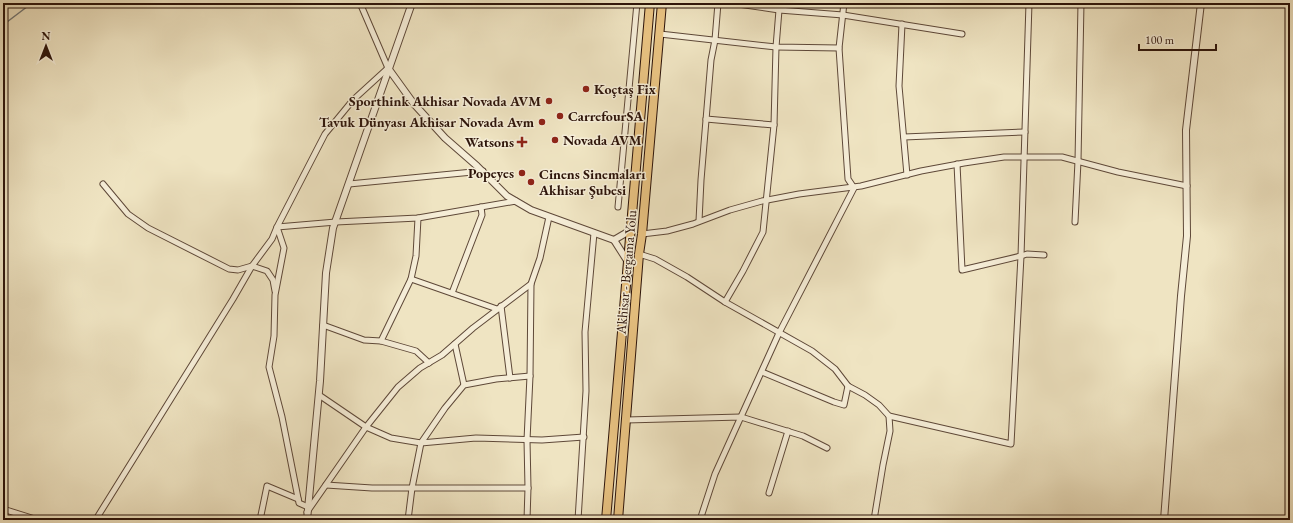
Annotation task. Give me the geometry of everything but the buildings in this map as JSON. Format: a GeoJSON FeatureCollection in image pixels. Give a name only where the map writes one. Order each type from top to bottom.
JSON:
{"type":"FeatureCollection","features":[{"type":"Feature","properties":{"kind":"main road","name":"Akhisar - Bergama Yolu"},"geometry":{"type":"LineString","coordinates":[[606,520],[650,3]]}},
{"type":"Feature","properties":{"kind":"main road","name":"Akhisar - Bergama Yolu"},"geometry":{"type":"LineString","coordinates":[[618,520],[639,254],[662,3]]}},
{"type":"Feature","properties":{"kind":"street"},"geometry":{"type":"LineString","coordinates":[[360,3],[388,68],[414,104],[445,138],[507,196],[532,210],[549,217],[614,240],[628,262]]}},
{"type":"Feature","properties":{"kind":"street"},"geometry":{"type":"LineString","coordinates":[[307,520],[319,395],[326,273],[333,228],[412,3]]}},
{"type":"Feature","properties":{"kind":"street"},"geometry":{"type":"LineString","coordinates":[[618,207],[637,3]]}},
{"type":"Feature","properties":{"kind":"street"},"geometry":{"type":"LineString","coordinates":[[700,221],[701,180],[706,119],[718,3]]}},
{"type":"Feature","properties":{"kind":"street"},"geometry":{"type":"LineString","coordinates":[[731,3],[779,10],[843,14],[962,34]]}},
{"type":"Feature","properties":{"kind":"street"},"geometry":{"type":"LineString","coordinates":[[724,302],[743,271],[762,232],[774,125],[776,47],[781,3]]}},
{"type":"Feature","properties":{"kind":"street"},"geometry":{"type":"LineString","coordinates":[[844,3],[839,48],[848,179],[854,188]]}},
{"type":"Feature","properties":{"kind":"street"},"geometry":{"type":"LineString","coordinates":[[639,254],[655,259],[687,277],[724,302],[812,351],[835,369],[848,386],[865,395],[879,405],[889,416],[1011,444],[1021,256],[1028,3]]}},
{"type":"Feature","properties":{"kind":"street"},"geometry":{"type":"LineString","coordinates":[[1075,222],[1078,161],[1081,3]]}},
{"type":"Feature","properties":{"kind":"street"},"geometry":{"type":"LineString","coordinates":[[1164,520],[1187,236],[1186,130],[1201,3]]}},
{"type":"Feature","properties":{"kind":"street"},"geometry":{"type":"LineString","coordinates":[[902,24],[899,86],[907,174]]}},
{"type":"Feature","properties":{"kind":"street"},"geometry":{"type":"LineString","coordinates":[[660,34],[776,47],[839,48]]}},
{"type":"Feature","properties":{"kind":"street"},"geometry":{"type":"LineString","coordinates":[[96,520],[229,306],[252,266],[272,239],[325,134],[353,100],[388,68]]}},
{"type":"Feature","properties":{"kind":"street"},"geometry":{"type":"LineString","coordinates":[[706,119],[774,125]]}},
{"type":"Feature","properties":{"kind":"street"},"geometry":{"type":"LineString","coordinates":[[904,137],[1025,132]]}},
{"type":"Feature","properties":{"kind":"street"},"geometry":{"type":"LineString","coordinates":[[642,234],[667,231],[765,200],[799,194],[854,188],[907,174],[957,164],[1004,157],[1062,157],[1118,172],[1187,186]]}},
{"type":"Feature","properties":{"kind":"street"},"geometry":{"type":"LineString","coordinates":[[957,164],[962,270],[1026,254],[1044,255]]}},
{"type":"Feature","properties":{"kind":"street"},"geometry":{"type":"LineString","coordinates":[[348,184],[483,172]]}},
{"type":"Feature","properties":{"kind":"street"},"geometry":{"type":"LineString","coordinates":[[103,184],[128,214],[148,228],[229,269],[238,270],[252,266],[267,271],[273,280],[276,292]]}},
{"type":"Feature","properties":{"kind":"street"},"geometry":{"type":"LineString","coordinates":[[700,520],[715,474],[779,333],[854,188]]}},
{"type":"Feature","properties":{"kind":"street"},"geometry":{"type":"LineString","coordinates":[[277,227],[336,222],[418,218],[516,201]]}},
{"type":"Feature","properties":{"kind":"street"},"geometry":{"type":"LineString","coordinates":[[452,293],[482,215],[481,207]]}},
{"type":"Feature","properties":{"kind":"street"},"geometry":{"type":"LineString","coordinates":[[527,520],[527,440],[530,376],[531,284],[540,258],[549,217]]}},
{"type":"Feature","properties":{"kind":"street"},"geometry":{"type":"LineString","coordinates":[[381,341],[411,279],[416,256],[418,218]]}},
{"type":"Feature","properties":{"kind":"street"},"geometry":{"type":"LineString","coordinates":[[277,227],[284,248],[276,292],[274,336],[269,367],[282,417],[299,503],[308,510]]}},
{"type":"Feature","properties":{"kind":"street"},"geometry":{"type":"LineString","coordinates":[[614,240],[631,230]]}},
{"type":"Feature","properties":{"kind":"street"},"geometry":{"type":"LineString","coordinates":[[578,520],[586,391],[585,332],[594,233]]}},
{"type":"Feature","properties":{"kind":"street"},"geometry":{"type":"LineString","coordinates":[[411,279],[499,308]]}},
{"type":"Feature","properties":{"kind":"street"},"geometry":{"type":"LineString","coordinates":[[308,510],[366,427],[398,387],[420,368],[442,355],[531,284]]}},
{"type":"Feature","properties":{"kind":"street"},"geometry":{"type":"LineString","coordinates":[[499,308],[510,378]]}},
{"type":"Feature","properties":{"kind":"street"},"geometry":{"type":"LineString","coordinates":[[323,325],[364,340],[381,341],[416,351],[428,363]]}},
{"type":"Feature","properties":{"kind":"street"},"geometry":{"type":"LineString","coordinates":[[455,344],[464,385]]}},
{"type":"Feature","properties":{"kind":"street"},"geometry":{"type":"LineString","coordinates":[[762,372],[844,405],[848,386]]}},
{"type":"Feature","properties":{"kind":"street"},"geometry":{"type":"LineString","coordinates":[[408,520],[412,488],[421,443],[445,408],[464,385],[530,376]]}},
{"type":"Feature","properties":{"kind":"street"},"geometry":{"type":"LineString","coordinates":[[319,395],[366,427],[391,438],[421,443],[476,438],[542,440],[584,437]]}},
{"type":"Feature","properties":{"kind":"street"},"geometry":{"type":"LineString","coordinates":[[874,520],[890,431],[889,416]]}},
{"type":"Feature","properties":{"kind":"street"},"geometry":{"type":"LineString","coordinates":[[626,420],[741,417],[804,436],[827,448]]}},
{"type":"Feature","properties":{"kind":"street"},"geometry":{"type":"LineString","coordinates":[[770,493],[788,431]]}},
{"type":"Feature","properties":{"kind":"street"},"geometry":{"type":"LineString","coordinates":[[326,485],[372,488],[528,488]]}},
{"type":"Feature","properties":{"kind":"street"},"geometry":{"type":"LineString","coordinates":[[260,520],[267,486],[298,499]]}},
{"type":"Feature","properties":{"kind":"street"},"geometry":{"type":"LineString","coordinates":[[3,509],[38,520]]}},
{"type":"Feature","properties":{"kind":"waterway"},"geometry":{"type":"LineString","coordinates":[[3,25],[32,3]]}},
{"type":"Feature","properties":{"kind":"place","name":"Koçtaş Fix"},"geometry":{"type":"Point","coordinates":[586,89]}},
{"type":"Feature","properties":{"kind":"place","name":"Sporthink Akhisar Novada AVM"},"geometry":{"type":"Point","coordinates":[549,101]}},
{"type":"Feature","properties":{"kind":"place","name":"CarrefourSA"},"geometry":{"type":"Point","coordinates":[560,116]}},
{"type":"Feature","properties":{"kind":"place","name":"Tavuk Dünyası Akhisar Novada Avm"},"geometry":{"type":"Point","coordinates":[542,122]}},
{"type":"Feature","properties":{"kind":"place","name":"Novada AVM"},"geometry":{"type":"Point","coordinates":[555,140]}},
{"type":"Feature","properties":{"kind":"place","name":"Watsons"},"geometry":{"type":"Point","coordinates":[522,142]}},
{"type":"Feature","properties":{"kind":"place","name":"Popeyes"},"geometry":{"type":"Point","coordinates":[522,173]}},
{"type":"Feature","properties":{"kind":"place","name":"Cinens Sinemaları Akhisar Şubesi"},"geometry":{"type":"Point","coordinates":[531,182]}}]}
